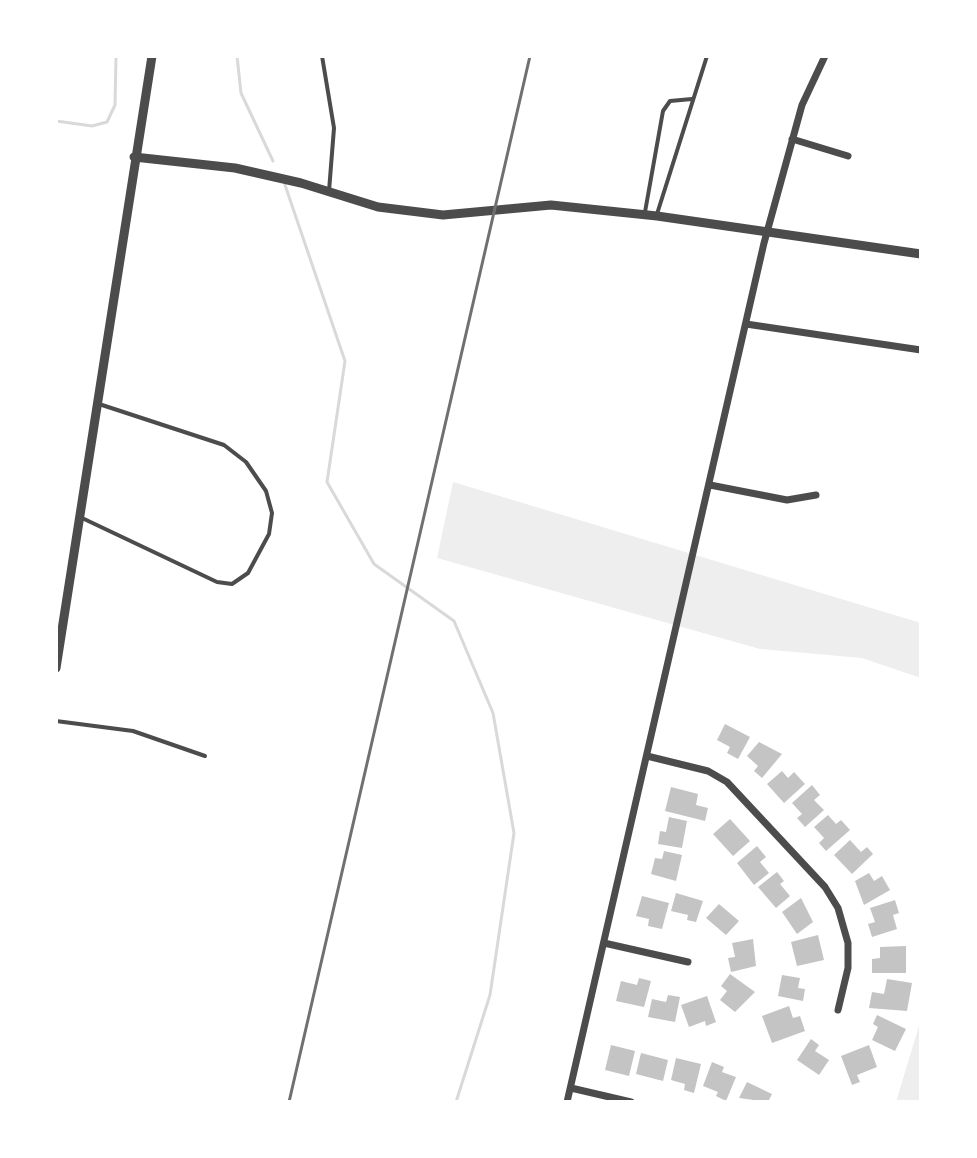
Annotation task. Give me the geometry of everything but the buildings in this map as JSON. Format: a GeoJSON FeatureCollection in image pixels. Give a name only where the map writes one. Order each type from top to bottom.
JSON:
{"type":"FeatureCollection","features":[{"type":"Feature","properties":{"kind":"street"},"geometry":{"type":"LineString","coordinates":[[56,668],[152,56]]}},
{"type":"Feature","properties":{"kind":"street"},"geometry":{"type":"LineString","coordinates":[[567,1102],[768,232],[792,139],[813,78],[825,56]]}},
{"type":"Feature","properties":{"kind":"street"},"geometry":{"type":"LineString","coordinates":[[792,139],[848,156]]}},
{"type":"Feature","properties":{"kind":"street"},"geometry":{"type":"LineString","coordinates":[[134,157],[235,168],[329,191],[378,207],[443,215],[539,205],[657,216],[921,254]]}},
{"type":"Feature","properties":{"kind":"street"},"geometry":{"type":"LineString","coordinates":[[746,324],[921,350]]}},
{"type":"Feature","properties":{"kind":"street"},"geometry":{"type":"LineString","coordinates":[[710,485],[787,500],[816,495]]}},
{"type":"Feature","properties":{"kind":"street"},"geometry":{"type":"LineString","coordinates":[[647,756],[688,765],[727,782],[825,887],[838,908],[848,943],[848,968],[838,1010]]}},
{"type":"Feature","properties":{"kind":"street"},"geometry":{"type":"LineString","coordinates":[[604,943],[688,962]]}},
{"type":"Feature","properties":{"kind":"street"},"geometry":{"type":"LineString","coordinates":[[571,1088],[631,1102]]}},
{"type":"Feature","properties":{"kind":"lane"},"geometry":{"type":"LineString","coordinates":[[322,56],[334,128],[329,191]]}},
{"type":"Feature","properties":{"kind":"lane"},"geometry":{"type":"LineString","coordinates":[[657,216],[707,56]]}},
{"type":"Feature","properties":{"kind":"lane"},"geometry":{"type":"LineString","coordinates":[[644,215],[663,111],[670,101],[692,99]]}},
{"type":"Feature","properties":{"kind":"lane"},"geometry":{"type":"LineString","coordinates":[[79,516],[217,582],[232,584],[248,573],[259,558],[269,534],[272,513],[266,491],[246,462],[224,445],[96,403]]}},
{"type":"Feature","properties":{"kind":"lane"},"geometry":{"type":"LineString","coordinates":[[56,721],[133,731],[205,756]]}},
{"type":"Feature","properties":{"kind":"shaded area"},"geometry":{"type":"Polygon","coordinates":[[[453,482],[921,623],[921,678],[862,658],[760,649],[437,558],[453,482]]]}},
{"type":"Feature","properties":{"kind":"shaded area"},"geometry":{"type":"Polygon","coordinates":[[[921,1019],[921,1102],[896,1102],[921,1019]]]}},
{"type":"Feature","properties":{"kind":"waterway"},"geometry":{"type":"LineString","coordinates":[[56,121],[92,126],[107,122],[115,105],[116,56]]}},
{"type":"Feature","properties":{"kind":"waterway"},"geometry":{"type":"LineString","coordinates":[[237,56],[241,93],[273,161]]}},
{"type":"Feature","properties":{"kind":"waterway"},"geometry":{"type":"LineString","coordinates":[[285,185],[345,361],[327,482],[374,564],[454,621],[493,713],[514,833],[490,995],[456,1102]]}},
{"type":"Feature","properties":{"kind":"railway"},"geometry":{"type":"LineString","coordinates":[[289,1102],[530,56]]}}]}
